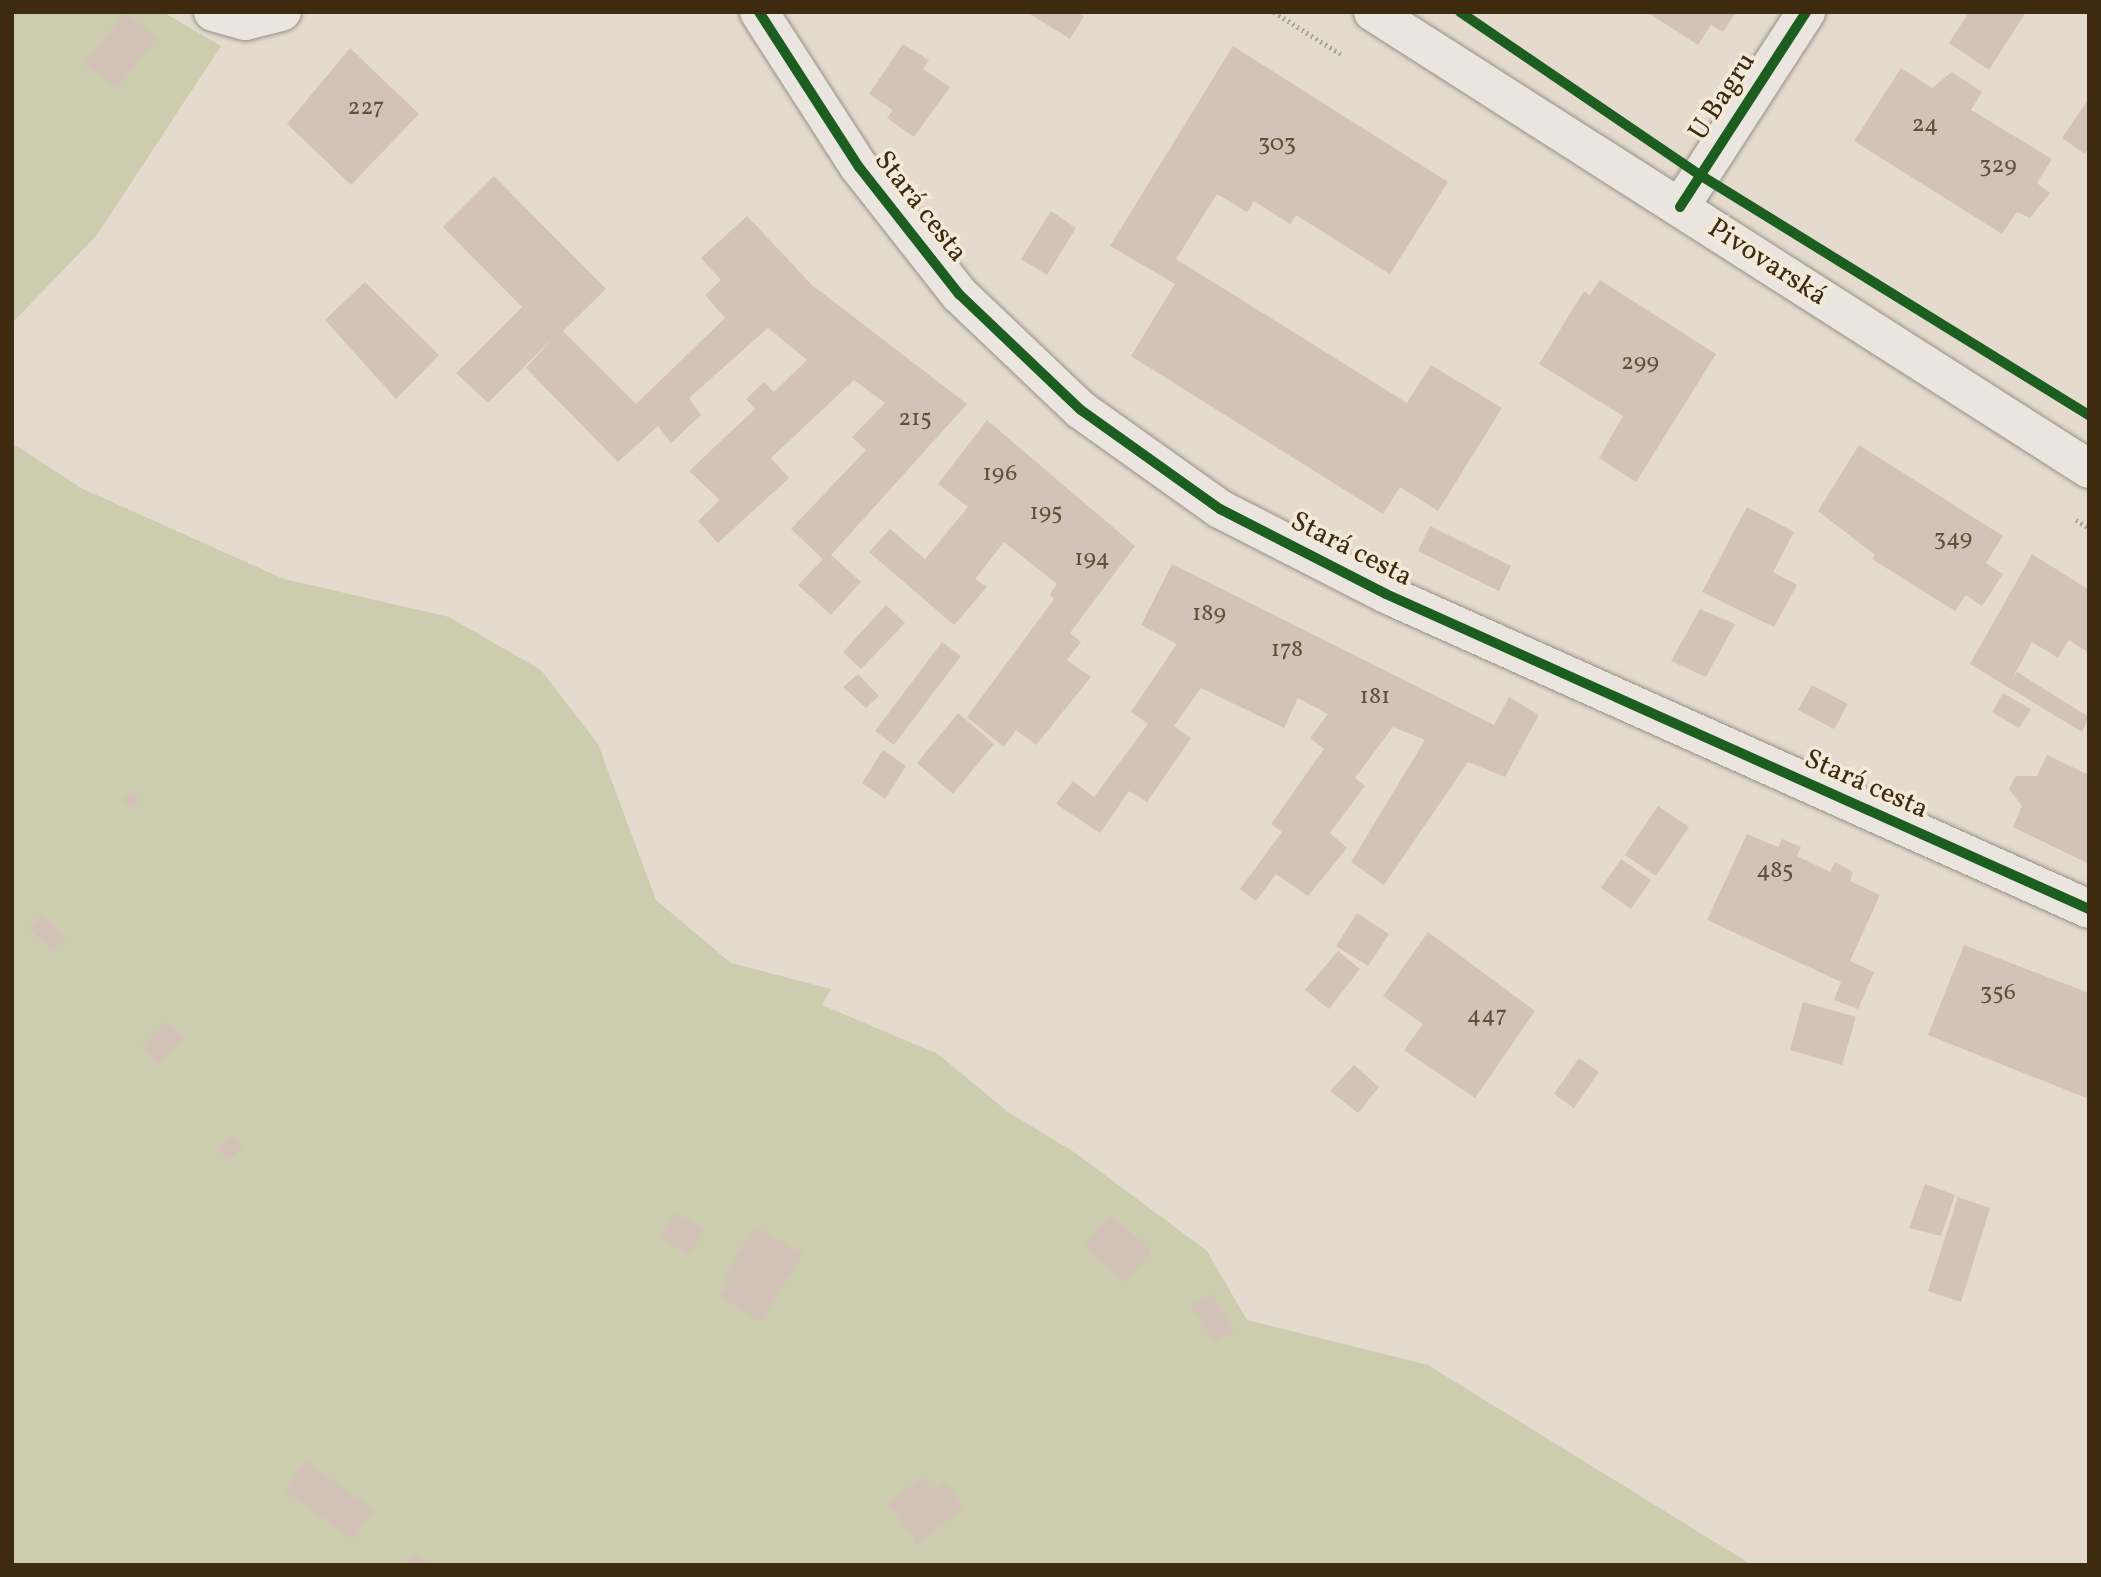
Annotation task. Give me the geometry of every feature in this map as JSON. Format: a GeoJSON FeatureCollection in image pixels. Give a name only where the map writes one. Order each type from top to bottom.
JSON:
{"type":"FeatureCollection","features":[{"type":"Feature","properties":{"kind":"street"},"geometry":{"type":"LineString","coordinates":[[213,12],[245,21],[282,12]]}},
{"type":"Feature","properties":{"kind":"street","name":"Stará cesta"},"geometry":{"type":"LineString","coordinates":[[759,12],[859,167],[959,294],[1082,411],[1220,509],[1386,594],[2089,909]]}},
{"type":"Feature","properties":{"kind":"street","name":"Pivovarská"},"geometry":{"type":"LineString","coordinates":[[1373,12],[2089,469]]}},
{"type":"Feature","properties":{"kind":"street","name":"U Bagru"},"geometry":{"type":"LineString","coordinates":[[1679,207],[1806,12]]}},
{"type":"Feature","properties":{"kind":"green space"},"geometry":{"type":"Polygon","coordinates":[[[12,12],[163,12],[221,46],[96,236],[12,323],[12,12]]]}},
{"type":"Feature","properties":{"kind":"green space"},"geometry":{"type":"Polygon","coordinates":[[[12,443],[83,489],[284,579],[449,617],[541,670],[598,744],[656,900],[731,963],[831,989],[822,1005],[938,1054],[1008,1112],[1074,1152],[1207,1251],[1247,1320],[1428,1365],[1752,1565],[12,1565],[12,443]]]}},
{"type":"Feature","properties":{"kind":"building"},"geometry":{"type":"Polygon","coordinates":[[[1027,12],[1079,12],[1084,16],[1070,39],[1027,12]]]}},
{"type":"Feature","properties":{"kind":"building"},"geometry":{"type":"Polygon","coordinates":[[[1647,12],[1736,12],[1723,32],[1711,25],[1698,45],[1647,12]]]}},
{"type":"Feature","properties":{"kind":"building"},"geometry":{"type":"Polygon","coordinates":[[[1969,12],[2026,12],[1989,70],[1949,43],[1969,12]]]}},
{"type":"Feature","properties":{"kind":"building"},"geometry":{"type":"Polygon","coordinates":[[[125,13],[157,38],[117,88],[84,64],[125,13]]]}},
{"type":"Feature","properties":{"kind":"building"},"geometry":{"type":"Polygon","coordinates":[[[903,44],[929,60],[923,69],[950,87],[914,137],[887,118],[893,110],[869,94],[903,44]]]}},
{"type":"Feature","properties":{"kind":"building"},"geometry":{"type":"Polygon","coordinates":[[[1233,46],[1448,182],[1390,274],[1296,215],[1290,224],[1254,201],[1247,212],[1217,194],[1176,259],[1407,403],[1431,365],[1502,408],[1438,511],[1400,487],[1383,514],[1131,356],[1175,284],[1110,246],[1233,46]]]}},
{"type":"Feature","properties":{"kind":"building"},"geometry":{"type":"Polygon","coordinates":[[[350,48],[419,114],[351,185],[287,124],[350,48]]]}},
{"type":"Feature","properties":{"kind":"building"},"geometry":{"type":"Polygon","coordinates":[[[1901,68],[1932,88],[1952,72],[1982,92],[1971,110],[2052,159],[2037,183],[2050,193],[2030,218],[2017,212],[2002,234],[1854,141],[1901,68]]]}},
{"type":"Feature","properties":{"kind":"building"},"geometry":{"type":"Polygon","coordinates":[[[2089,98],[2089,147],[2085,154],[2062,138],[2089,98]]]}},
{"type":"Feature","properties":{"kind":"building"},"geometry":{"type":"Polygon","coordinates":[[[494,176],[606,289],[563,331],[636,404],[725,318],[705,295],[721,280],[701,258],[747,216],[812,285],[967,404],[831,555],[861,582],[831,615],[798,585],[823,559],[791,529],[866,450],[852,437],[885,403],[854,380],[771,458],[789,478],[718,543],[698,521],[720,500],[689,471],[755,409],[746,399],[764,382],[774,392],[807,360],[768,328],[689,398],[701,415],[671,443],[658,426],[618,462],[526,368],[554,337],[488,403],[456,373],[522,307],[443,227],[494,176]]]}},
{"type":"Feature","properties":{"kind":"building"},"geometry":{"type":"Polygon","coordinates":[[[1051,211],[1076,228],[1047,275],[1021,259],[1051,211]]]}},
{"type":"Feature","properties":{"kind":"building"},"geometry":{"type":"Polygon","coordinates":[[[1600,280],[1716,354],[1636,482],[1599,458],[1623,416],[1539,364],[1584,291],[1590,295],[1600,280]]]}},
{"type":"Feature","properties":{"kind":"building"},"geometry":{"type":"Polygon","coordinates":[[[365,282],[439,355],[396,399],[325,320],[365,282]]]}},
{"type":"Feature","properties":{"kind":"building"},"geometry":{"type":"Polygon","coordinates":[[[987,420],[1135,546],[1070,633],[1081,642],[1067,660],[1091,677],[1036,745],[1016,730],[1004,747],[967,717],[1054,599],[1050,594],[1057,584],[1004,542],[975,579],[987,587],[954,625],[869,552],[890,529],[925,559],[968,507],[938,484],[987,420]]]}},
{"type":"Feature","properties":{"kind":"building"},"geometry":{"type":"Polygon","coordinates":[[[1859,445],[2003,536],[1986,563],[2003,574],[1982,606],[1966,595],[1955,611],[1872,559],[1875,555],[1818,511],[1859,445]]]}},
{"type":"Feature","properties":{"kind":"building"},"geometry":{"type":"Polygon","coordinates":[[[1747,507],[1794,532],[1773,572],[1797,585],[1774,627],[1702,592],[1747,507]]]}},
{"type":"Feature","properties":{"kind":"building"},"geometry":{"type":"Polygon","coordinates":[[[1430,526],[1511,566],[1499,591],[1418,551],[1430,526]]]}},
{"type":"Feature","properties":{"kind":"building"},"geometry":{"type":"Polygon","coordinates":[[[2032,554],[2089,590],[2089,653],[2069,640],[2058,658],[2032,642],[2011,681],[2017,672],[2089,717],[2082,732],[1970,664],[2032,554]]]}},
{"type":"Feature","properties":{"kind":"building"},"geometry":{"type":"Polygon","coordinates":[[[1172,564],[1494,725],[1509,697],[1539,715],[1505,777],[1468,762],[1384,885],[1351,862],[1425,740],[1393,727],[1355,778],[1365,786],[1330,833],[1347,848],[1308,896],[1276,874],[1256,901],[1240,889],[1282,832],[1271,824],[1324,749],[1310,738],[1328,714],[1298,698],[1284,728],[1201,688],[1174,726],[1191,738],[1147,802],[1129,791],[1100,833],[1056,804],[1073,781],[1094,797],[1148,724],[1131,712],[1177,644],[1141,625],[1172,564]]]}},
{"type":"Feature","properties":{"kind":"building"},"geometry":{"type":"Polygon","coordinates":[[[886,605],[905,623],[861,669],[843,652],[886,605]]]}},
{"type":"Feature","properties":{"kind":"building"},"geometry":{"type":"Polygon","coordinates":[[[1700,609],[1735,624],[1706,677],[1671,661],[1700,609]]]}},
{"type":"Feature","properties":{"kind":"building"},"geometry":{"type":"Polygon","coordinates":[[[942,642],[961,656],[894,745],[875,731],[942,642]]]}},
{"type":"Feature","properties":{"kind":"building"},"geometry":{"type":"Polygon","coordinates":[[[858,674],[879,696],[866,708],[843,687],[858,674]]]}},
{"type":"Feature","properties":{"kind":"building"},"geometry":{"type":"Polygon","coordinates":[[[1812,685],[1848,704],[1834,729],[1798,710],[1812,685]]]}},
{"type":"Feature","properties":{"kind":"building"},"geometry":{"type":"Polygon","coordinates":[[[2003,693],[2031,709],[2019,728],[1992,712],[2003,693]]]}},
{"type":"Feature","properties":{"kind":"building"},"geometry":{"type":"Polygon","coordinates":[[[958,713],[994,744],[953,794],[917,763],[958,713]]]}},
{"type":"Feature","properties":{"kind":"building"},"geometry":{"type":"Polygon","coordinates":[[[883,750],[906,766],[885,799],[862,783],[883,750]]]}},
{"type":"Feature","properties":{"kind":"building"},"geometry":{"type":"Polygon","coordinates":[[[2047,755],[2089,775],[2089,864],[2013,827],[2022,806],[2009,789],[2016,776],[2037,776],[2047,755]]]}},
{"type":"Feature","properties":{"kind":"building"},"geometry":{"type":"Polygon","coordinates":[[[131,792],[139,800],[131,808],[123,800],[131,792]]]}},
{"type":"Feature","properties":{"kind":"building"},"geometry":{"type":"Polygon","coordinates":[[[1658,806],[1689,827],[1656,876],[1625,855],[1658,806]]]}},
{"type":"Feature","properties":{"kind":"building"},"geometry":{"type":"Polygon","coordinates":[[[1747,834],[1778,847],[1782,839],[1801,847],[1797,856],[1830,872],[1835,862],[1853,872],[1850,881],[1880,895],[1850,961],[1874,972],[1858,1009],[1834,1000],[1841,982],[1707,920],[1747,834]]]}},
{"type":"Feature","properties":{"kind":"building"},"geometry":{"type":"Polygon","coordinates":[[[1621,859],[1651,880],[1631,909],[1601,888],[1621,859]]]}},
{"type":"Feature","properties":{"kind":"building"},"geometry":{"type":"Polygon","coordinates":[[[1357,913],[1389,934],[1368,966],[1336,946],[1357,913]]]}},
{"type":"Feature","properties":{"kind":"building"},"geometry":{"type":"Polygon","coordinates":[[[42,915],[66,938],[53,951],[29,928],[42,915]]]}},
{"type":"Feature","properties":{"kind":"building"},"geometry":{"type":"Polygon","coordinates":[[[1428,932],[1535,1011],[1475,1098],[1404,1050],[1423,1024],[1383,996],[1428,932]]]}},
{"type":"Feature","properties":{"kind":"building"},"geometry":{"type":"Polygon","coordinates":[[[1964,945],[2089,993],[2089,1099],[1928,1035],[1964,945]]]}},
{"type":"Feature","properties":{"kind":"building"},"geometry":{"type":"Polygon","coordinates":[[[1338,951],[1360,969],[1329,1009],[1305,990],[1338,951]]]}},
{"type":"Feature","properties":{"kind":"building"},"geometry":{"type":"Polygon","coordinates":[[[1803,1002],[1856,1017],[1842,1065],[1790,1050],[1803,1002]]]}},
{"type":"Feature","properties":{"kind":"building"},"geometry":{"type":"Polygon","coordinates":[[[167,1021],[184,1038],[158,1064],[142,1047],[167,1021]]]}},
{"type":"Feature","properties":{"kind":"building"},"geometry":{"type":"Polygon","coordinates":[[[1579,1058],[1599,1072],[1574,1108],[1554,1094],[1579,1058]]]}},
{"type":"Feature","properties":{"kind":"building"},"geometry":{"type":"Polygon","coordinates":[[[1354,1065],[1379,1087],[1358,1113],[1330,1091],[1354,1065]]]}},
{"type":"Feature","properties":{"kind":"building"},"geometry":{"type":"Polygon","coordinates":[[[232,1135],[243,1147],[228,1160],[218,1148],[232,1135]]]}},
{"type":"Feature","properties":{"kind":"building"},"geometry":{"type":"Polygon","coordinates":[[[1925,1184],[1955,1195],[1941,1236],[1909,1228],[1925,1184]]]}},
{"type":"Feature","properties":{"kind":"building"},"geometry":{"type":"Polygon","coordinates":[[[1958,1197],[1990,1208],[1961,1302],[1928,1291],[1958,1197]]]}},
{"type":"Feature","properties":{"kind":"building"},"geometry":{"type":"Polygon","coordinates":[[[675,1212],[704,1230],[689,1255],[660,1237],[675,1212]]]}},
{"type":"Feature","properties":{"kind":"building"},"geometry":{"type":"Polygon","coordinates":[[[1110,1215],[1152,1251],[1125,1282],[1083,1246],[1110,1215]]]}},
{"type":"Feature","properties":{"kind":"building"},"geometry":{"type":"Polygon","coordinates":[[[755,1226],[803,1254],[761,1322],[720,1296],[730,1280],[724,1277],[755,1226]]]}},
{"type":"Feature","properties":{"kind":"building"},"geometry":{"type":"Polygon","coordinates":[[[1211,1294],[1234,1331],[1215,1343],[1191,1305],[1211,1294]]]}},
{"type":"Feature","properties":{"kind":"building"},"geometry":{"type":"Polygon","coordinates":[[[305,1461],[374,1510],[353,1539],[285,1491],[305,1461]]]}},
{"type":"Feature","properties":{"kind":"building"},"geometry":{"type":"Polygon","coordinates":[[[922,1477],[932,1490],[944,1481],[965,1508],[914,1546],[915,1539],[888,1504],[922,1477]]]}},
{"type":"Feature","properties":{"kind":"building"},"geometry":{"type":"Polygon","coordinates":[[[415,1553],[431,1565],[406,1565],[415,1553]]]}},
{"type":"Feature","properties":{"kind":"cycle path"},"geometry":{"type":"LineString","coordinates":[[759,12],[859,167],[959,294],[1081,410],[1220,509],[1386,594],[2089,909]]}},
{"type":"Feature","properties":{"kind":"cycle path"},"geometry":{"type":"LineString","coordinates":[[1460,12],[1700,175],[2089,415]]}},
{"type":"Feature","properties":{"kind":"cycle path"},"geometry":{"type":"LineString","coordinates":[[1680,207],[1806,12]]}}]}
